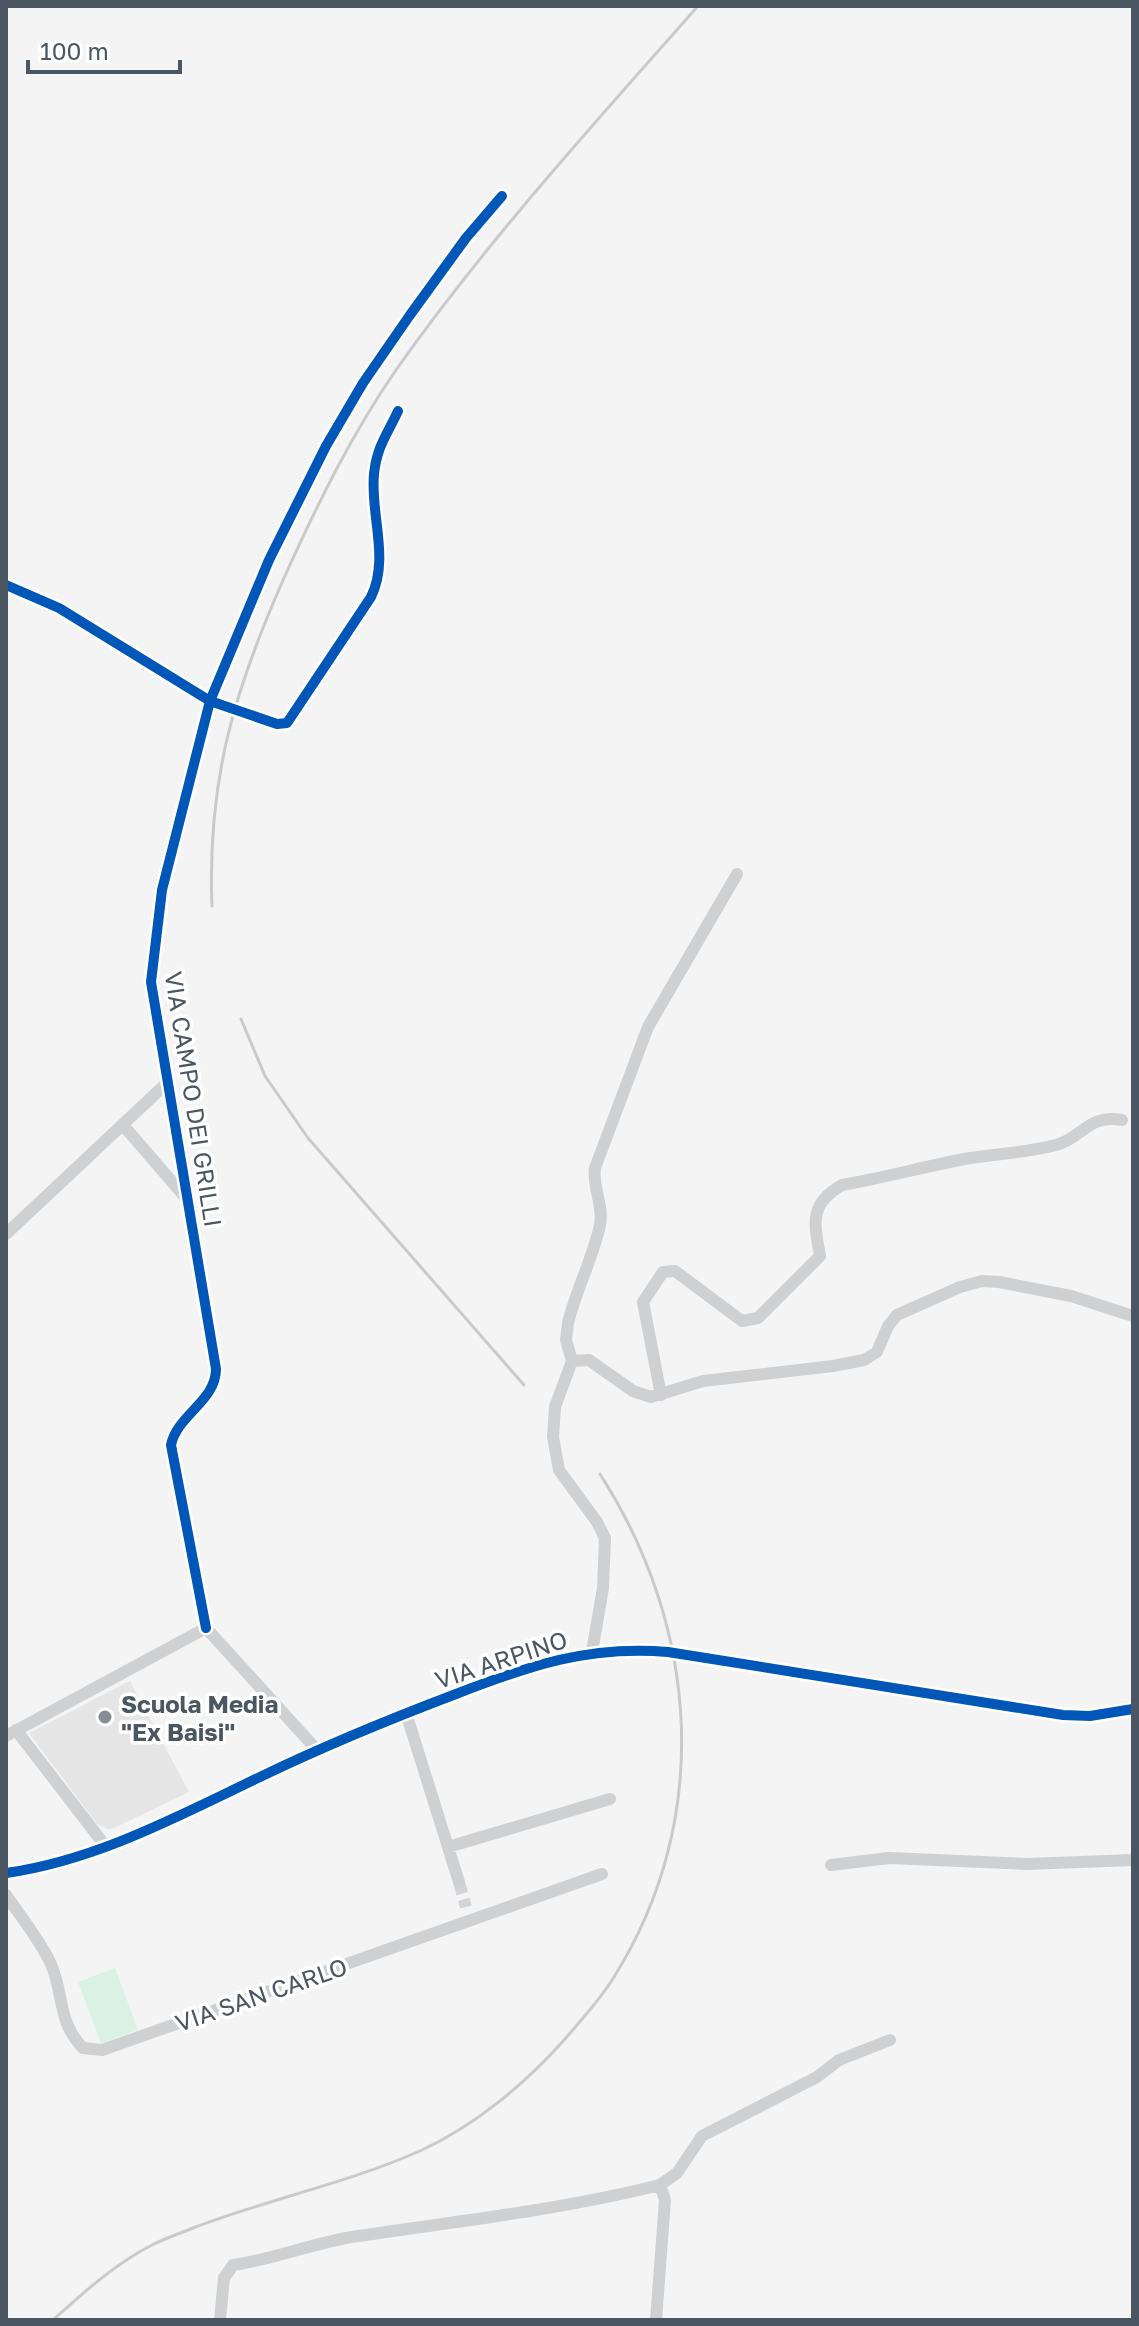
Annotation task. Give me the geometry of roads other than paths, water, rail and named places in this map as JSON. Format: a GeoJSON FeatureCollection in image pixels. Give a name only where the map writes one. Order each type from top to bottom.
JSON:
{"type":"FeatureCollection","features":[{"type":"Feature","properties":{"kind":"street","name":"VIA CAMPO DEI GRILLI"},"geometry":{"type":"LineString","coordinates":[[206,1628],[171,1450],[175,1432],[210,1391],[216,1376],[151,982],[164,880],[210,701],[269,560],[326,446],[363,383],[466,238],[502,196]]}},
{"type":"Feature","properties":{"kind":"street"},"geometry":{"type":"LineString","coordinates":[[6,585],[64,611],[210,701],[263,720],[285,724],[298,709],[377,583],[379,563],[374,473],[384,435],[398,411]]}},
{"type":"Feature","properties":{"kind":"street"},"geometry":{"type":"LineString","coordinates":[[592,1652],[603,1588],[606,1542],[597,1522],[557,1466],[553,1437],[555,1407],[572,1361],[567,1328],[600,1222],[593,1180],[598,1155],[645,1034],[737,874]]}},
{"type":"Feature","properties":{"kind":"street"},"geometry":{"type":"LineString","coordinates":[[6,1234],[168,1082]]}},
{"type":"Feature","properties":{"kind":"street"},"geometry":{"type":"LineString","coordinates":[[661,1395],[643,1302],[663,1272],[675,1271],[747,1322],[758,1318],[820,1256],[816,1224],[818,1203],[842,1185],[964,1159],[1056,1145],[1071,1139],[1082,1128],[1096,1121],[1122,1120]]}},
{"type":"Feature","properties":{"kind":"street"},"geometry":{"type":"LineString","coordinates":[[123,1125],[188,1200]]}},
{"type":"Feature","properties":{"kind":"street"},"geometry":{"type":"LineString","coordinates":[[572,1361],[589,1360],[609,1377],[651,1397],[703,1381],[864,1360],[877,1352],[888,1326],[897,1315],[960,1287],[982,1281],[1071,1296],[1133,1316]]}},
{"type":"Feature","properties":{"kind":"street"},"geometry":{"type":"LineString","coordinates":[[107,1848],[11,1733],[206,1628],[317,1750]]}},
{"type":"Feature","properties":{"kind":"street","name":"VIA ARPINO"},"geometry":{"type":"LineString","coordinates":[[6,1873],[44,1867],[107,1848],[317,1750],[406,1713],[533,1666],[592,1652],[668,1652],[1063,1715],[1090,1716],[1133,1709]]}},
{"type":"Feature","properties":{"kind":"street"},"geometry":{"type":"LineString","coordinates":[[406,1713],[459,1882]]}},
{"type":"Feature","properties":{"kind":"street"},"geometry":{"type":"LineString","coordinates":[[448,1847],[610,1799]]}},
{"type":"Feature","properties":{"kind":"street"},"geometry":{"type":"LineString","coordinates":[[831,1865],[889,1858],[1027,1864],[1133,1860]]}},
{"type":"Feature","properties":{"kind":"street","name":"VIA SAN CARLO"},"geometry":{"type":"LineString","coordinates":[[6,1895],[50,1962],[57,1980],[65,2025],[83,2048],[102,2050],[468,1913],[602,1874]]}},
{"type":"Feature","properties":{"kind":"street"},"geometry":{"type":"LineString","coordinates":[[220,2320],[224,2278],[233,2265],[268,2260],[355,2236],[517,2214],[660,2185],[677,2173],[702,2136],[817,2077],[839,2060],[890,2040]]}},
{"type":"Feature","properties":{"kind":"street"},"geometry":{"type":"LineString","coordinates":[[656,2320],[665,2200],[660,2185]]}},
{"type":"Feature","properties":{"kind":"tunnel"},"geometry":{"type":"LineString","coordinates":[[459,1882],[466,1907]]}},
{"type":"Feature","properties":{"kind":"railway"},"geometry":{"type":"LineString","coordinates":[[212,906],[214,818],[219,777],[238,698],[266,619],[335,472],[396,370],[467,275],[698,6]]}},
{"type":"Feature","properties":{"kind":"railway"},"geometry":{"type":"LineString","coordinates":[[241,1019],[265,1076],[308,1138],[524,1385]]}},
{"type":"Feature","properties":{"kind":"railway"},"geometry":{"type":"LineString","coordinates":[[53,2320],[114,2269],[159,2242],[221,2218],[394,2162],[462,2128],[499,2102],[534,2071],[609,1985],[646,1916],[668,1853],[679,1789],[681,1724],[674,1659],[658,1595],[633,1533],[600,1474]]}},
{"type":"Feature","properties":{"kind":"place","name":"Scuola Media \"Ex Baisi\""},"geometry":{"type":"Point","coordinates":[105,1717]}}]}
